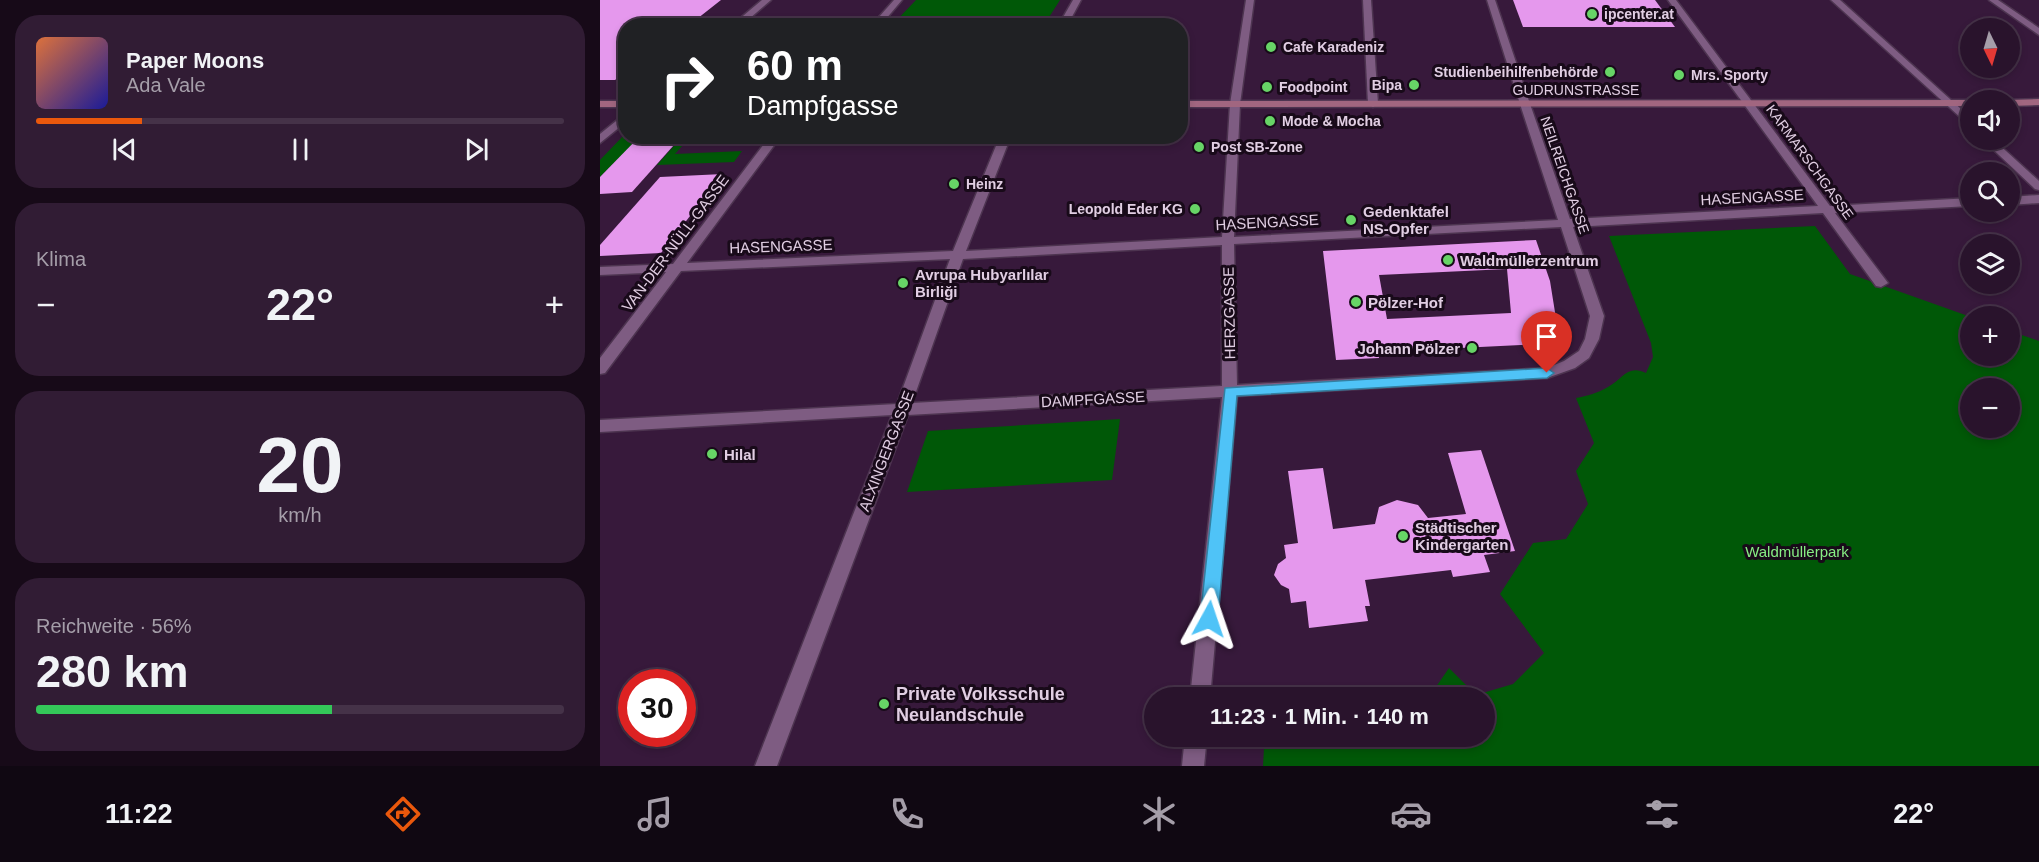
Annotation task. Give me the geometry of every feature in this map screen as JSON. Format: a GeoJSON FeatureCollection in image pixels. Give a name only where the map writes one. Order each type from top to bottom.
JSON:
{"type":"FeatureCollection","features":[{"type":"Feature","properties":{"kind":"main road"},"geometry":{"type":"LineString","coordinates":[[2020,103],[2039,102]]}},
{"type":"Feature","properties":{"kind":"main road","name":"GUDRUNSTRASSE"},"geometry":{"type":"LineString","coordinates":[[1188,104],[1960,103]]}},
{"type":"Feature","properties":{"kind":"main road"},"geometry":{"type":"LineString","coordinates":[[600,104],[618,104]]}},
{"type":"Feature","properties":{"kind":"street"},"geometry":{"type":"LineString","coordinates":[[745,18],[766,0]]}},
{"type":"Feature","properties":{"kind":"street"},"geometry":{"type":"LineString","coordinates":[[882,18],[898,0]]}},
{"type":"Feature","properties":{"kind":"street"},"geometry":{"type":"LineString","coordinates":[[1067,18],[1077,0]]}},
{"type":"Feature","properties":{"kind":"street","name":"HERZGASSE"},"geometry":{"type":"LineString","coordinates":[[1201,687],[1230,392],[1228,240],[1235,104],[1250,0]]}},
{"type":"Feature","properties":{"kind":"street"},"geometry":{"type":"LineString","coordinates":[[1367,0],[1373,104]]}},
{"type":"Feature","properties":{"kind":"street","name":"NEILREICHGASSE"},"geometry":{"type":"LineString","coordinates":[[1491,0],[1597,316],[1593,344],[1581,357]]}},
{"type":"Feature","properties":{"kind":"street","name":"KARMARSCHGASSE"},"geometry":{"type":"LineString","coordinates":[[1672,0],[1881,283]]}},
{"type":"Feature","properties":{"kind":"street"},"geometry":{"type":"LineString","coordinates":[[1835,0],[1960,114]]}},
{"type":"Feature","properties":{"kind":"street"},"geometry":{"type":"LineString","coordinates":[[1993,0],[2039,32]]}},
{"type":"Feature","properties":{"kind":"street"},"geometry":{"type":"LineString","coordinates":[[600,140],[618,123]]}},
{"type":"Feature","properties":{"kind":"street","name":"VAN-DER-NÜLL-GASSE"},"geometry":{"type":"LineString","coordinates":[[600,369],[770,144]]}},
{"type":"Feature","properties":{"kind":"street","name":"ALXINGERGASSE"},"geometry":{"type":"LineString","coordinates":[[766,766],[902,410],[958,255],[1003,144]]}},
{"type":"Feature","properties":{"kind":"street"},"geometry":{"type":"LineString","coordinates":[[1999,150],[2039,187]]}},
{"type":"Feature","properties":{"kind":"street"},"geometry":{"type":"LineString","coordinates":[[2020,200],[2039,199]]}},
{"type":"Feature","properties":{"kind":"street","name":"HASENGASSE"},"geometry":{"type":"LineString","coordinates":[[600,271],[958,255],[1960,203]]}},
{"type":"Feature","properties":{"kind":"street","name":"DAMPFGASSE"},"geometry":{"type":"LineString","coordinates":[[600,426],[1547,373],[1564,368],[1581,357]]}},
{"type":"Feature","properties":{"kind":"street"},"geometry":{"type":"LineString","coordinates":[[1192,766],[1195,747]]}},
{"type":"Feature","properties":{"kind":"green space"},"geometry":{"type":"Polygon","coordinates":[[[916,0],[1060,0],[1048,18],[899,18],[916,0]]]}},
{"type":"Feature","properties":{"kind":"green space"},"geometry":{"type":"Polygon","coordinates":[[[618,141],[618,144],[633,144],[600,177],[600,160],[618,141]]]}},
{"type":"Feature","properties":{"kind":"green space"},"geometry":{"type":"Polygon","coordinates":[[[676,144],[684,144],[675,154],[742,151],[734,162],[657,165],[676,144]]]}},
{"type":"Feature","properties":{"kind":"green space","name":"Waldmüllerpark"},"geometry":{"type":"Polygon","coordinates":[[[1815,226],[1850,274],[1960,313],[1960,366],[2020,366],[2020,334],[2039,341],[2039,766],[1263,766],[1264,748],[1495,747],[1495,689],[1513,684],[1544,653],[1500,594],[1533,543],[1566,539],[1588,504],[1576,471],[1594,443],[1576,398],[1604,389],[1634,370],[1646,373],[1653,357],[1651,343],[1609,236],[1815,226]]]}},
{"type":"Feature","properties":{"kind":"green space"},"geometry":{"type":"Polygon","coordinates":[[[1120,419],[1112,480],[907,492],[928,431],[1120,419]]]}},
{"type":"Feature","properties":{"kind":"green space","name":"Waldmüllerpark"},"geometry":{"type":"Polygon","coordinates":[[[1449,668],[1468,687],[1436,687],[1449,668]]]}},
{"type":"Feature","properties":{"kind":"building"},"geometry":{"type":"Polygon","coordinates":[[[600,0],[721,0],[698,18],[618,18],[618,78],[615,80],[600,80],[600,0]]]}},
{"type":"Feature","properties":{"kind":"building","name":"ipcenter.at"},"geometry":{"type":"Polygon","coordinates":[[[1513,0],[1655,0],[1675,27],[1523,27],[1513,0]]]}},
{"type":"Feature","properties":{"kind":"building"},"geometry":{"type":"Polygon","coordinates":[[[632,144],[675,144],[632,192],[600,194],[600,177],[632,144]]]}},
{"type":"Feature","properties":{"kind":"building"},"geometry":{"type":"Polygon","coordinates":[[[723,174],[661,253],[600,256],[600,245],[660,177],[723,174]]]}},
{"type":"Feature","properties":{"kind":"building","name":"Pölzer-Hof"},"geometry":{"type":"Polygon","coordinates":[[[1536,240],[1550,281],[1558,331],[1540,344],[1378,352],[1379,358],[1336,360],[1323,251],[1536,240]],[[1507,269],[1379,275],[1387,319],[1511,313],[1507,269]]]}},
{"type":"Feature","properties":{"kind":"building","name":"Städtischer Kindergarten"},"geometry":{"type":"Polygon","coordinates":[[[1481,450],[1515,551],[1484,555],[1490,572],[1453,577],[1451,570],[1365,580],[1370,606],[1365,606],[1368,621],[1309,628],[1306,601],[1291,603],[1289,589],[1281,585],[1274,575],[1278,564],[1286,558],[1284,545],[1298,543],[1288,471],[1323,468],[1333,529],[1375,524],[1379,507],[1397,500],[1418,505],[1428,518],[1466,514],[1448,453],[1481,450]]]}},
{"type":"Feature","properties":{"kind":"place","name":"ipcenter.at"},"geometry":{"type":"Point","coordinates":[1592,14]}},
{"type":"Feature","properties":{"kind":"place","name":"Cafe Karadeniz"},"geometry":{"type":"Point","coordinates":[1271,47]}},
{"type":"Feature","properties":{"kind":"place","name":"Studienbeihilfenbehörde"},"geometry":{"type":"Point","coordinates":[1610,72]}},
{"type":"Feature","properties":{"kind":"place","name":"Mrs. Sporty"},"geometry":{"type":"Point","coordinates":[1679,75]}},
{"type":"Feature","properties":{"kind":"place","name":"Bipa"},"geometry":{"type":"Point","coordinates":[1414,85]}},
{"type":"Feature","properties":{"kind":"place","name":"Foodpoint"},"geometry":{"type":"Point","coordinates":[1267,87]}},
{"type":"Feature","properties":{"kind":"place","name":"Mode & Mocha"},"geometry":{"type":"Point","coordinates":[1270,121]}},
{"type":"Feature","properties":{"kind":"place","name":"Post SB-Zone"},"geometry":{"type":"Point","coordinates":[1199,147]}},
{"type":"Feature","properties":{"kind":"place","name":"Heinz"},"geometry":{"type":"Point","coordinates":[954,184]}},
{"type":"Feature","properties":{"kind":"place","name":"Leopold Eder KG"},"geometry":{"type":"Point","coordinates":[1195,209]}},
{"type":"Feature","properties":{"kind":"place","name":"Gedenktafel NS-Opfer"},"geometry":{"type":"Point","coordinates":[1351,220]}},
{"type":"Feature","properties":{"kind":"place","name":"Waldmüllerzentrum"},"geometry":{"type":"Point","coordinates":[1448,260]}},
{"type":"Feature","properties":{"kind":"place","name":"Avrupa Hubyarlılar Birliği"},"geometry":{"type":"Point","coordinates":[903,283]}},
{"type":"Feature","properties":{"kind":"place","name":"Pölzer-Hof"},"geometry":{"type":"Point","coordinates":[1356,302]}},
{"type":"Feature","properties":{"kind":"place","name":"Johann Pölzer"},"geometry":{"type":"Point","coordinates":[1472,348]}},
{"type":"Feature","properties":{"kind":"place","name":"Hilal"},"geometry":{"type":"Point","coordinates":[712,454]}},
{"type":"Feature","properties":{"kind":"place","name":"Städtischer Kindergarten"},"geometry":{"type":"Point","coordinates":[1403,536]}},
{"type":"Feature","properties":{"kind":"place","name":"Private Volksschule Neulandschule"},"geometry":{"type":"Point","coordinates":[884,704]}},
{"type":"Feature","properties":{"kind":"route"},"geometry":{"type":"LineString","coordinates":[[1209,619],[1230,392],[1547,373]]}}]}
